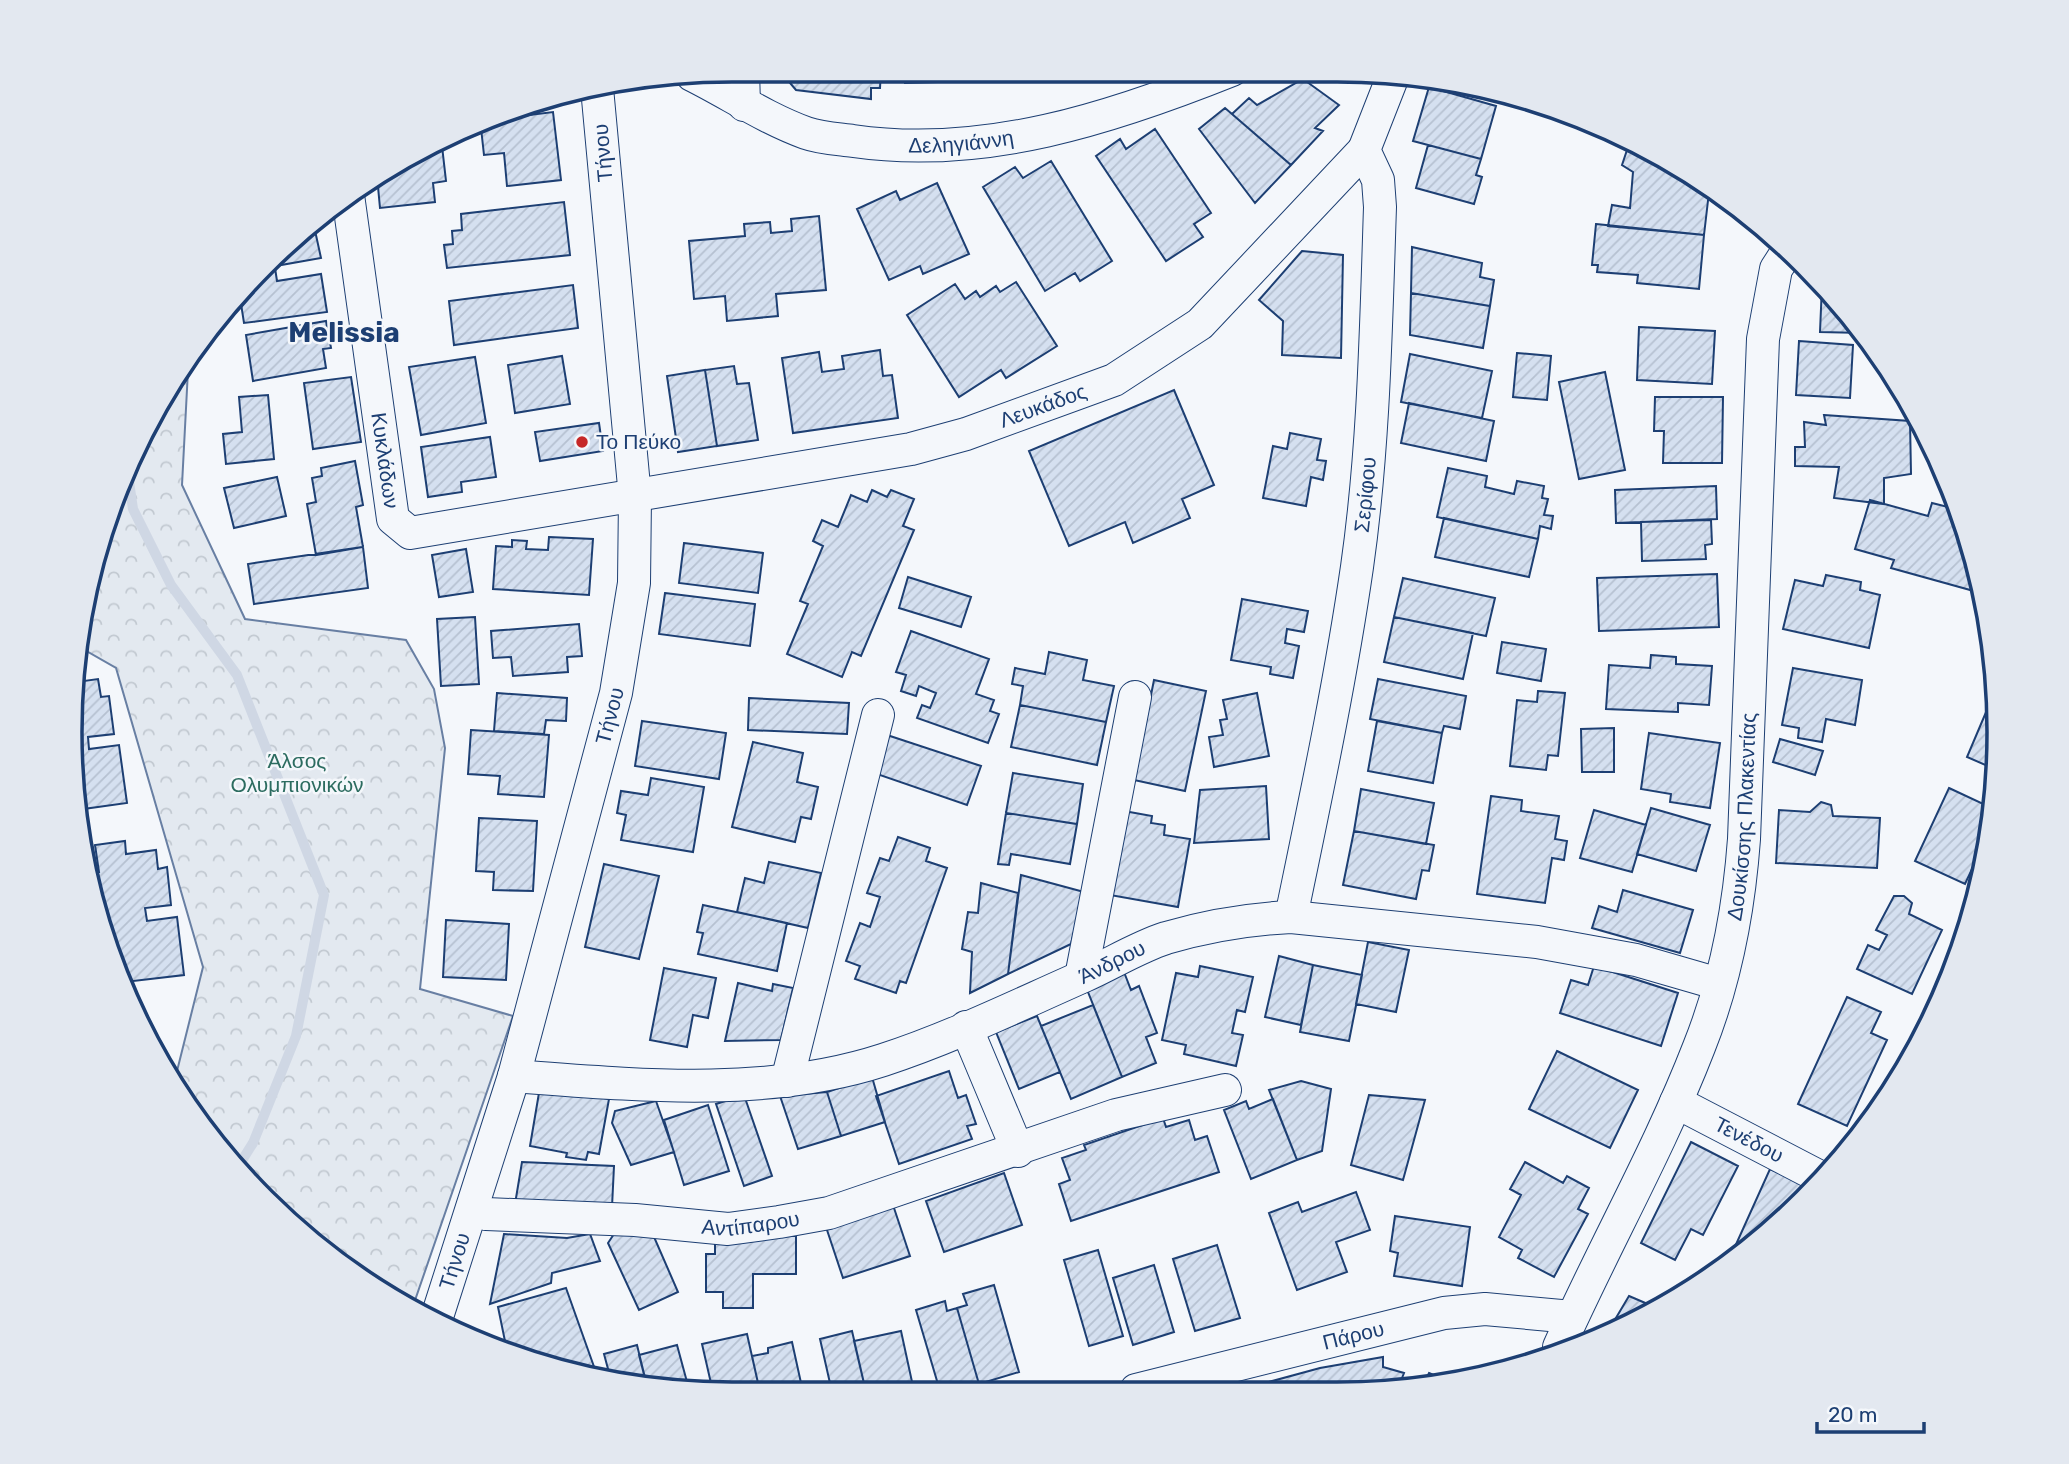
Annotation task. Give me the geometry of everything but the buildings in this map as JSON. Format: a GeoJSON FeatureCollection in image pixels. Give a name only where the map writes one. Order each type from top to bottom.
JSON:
{"type":"FeatureCollection","features":[{"type":"Feature","properties":{"kind":"street"},"geometry":{"type":"LineString","coordinates":[[743,82],[744,105]]}},
{"type":"Feature","properties":{"kind":"street","name":"Δεληγιάννη"},"geometry":{"type":"LineString","coordinates":[[706,83],[744,105],[809,134],[880,145],[978,144],[1082,122],[1197,82]]}},
{"type":"Feature","properties":{"kind":"street"},"geometry":{"type":"LineString","coordinates":[[1364,150],[1389,85]]}},
{"type":"Feature","properties":{"kind":"street","name":"Τήνου"},"geometry":{"type":"LineString","coordinates":[[439,1312],[514,1076],[616,693],[634,583],[635,496],[598,97]]}},
{"type":"Feature","properties":{"kind":"street","name":"Λευκάδος"},"geometry":{"type":"LineString","coordinates":[[635,496],[911,449],[966,434],[1114,380],[1200,324],[1364,150]]}},
{"type":"Feature","properties":{"kind":"street","name":"Σερίφου"},"geometry":{"type":"LineString","coordinates":[[1291,917],[1335,699],[1357,565],[1374,376],[1380,206],[1378,180],[1364,150]]}},
{"type":"Feature","properties":{"kind":"street","name":"Κυκλάδων"},"geometry":{"type":"LineString","coordinates":[[350,207],[393,519],[410,533],[635,496]]}},
{"type":"Feature","properties":{"kind":"street","name":"Δουκίσσης Πλακεντίας"},"geometry":{"type":"LineString","coordinates":[[1562,1341],[1676,1102],[1700,1045],[1719,984],[1741,882],[1763,339],[1779,257]]}},
{"type":"Feature","properties":{"kind":"street"},"geometry":{"type":"LineString","coordinates":[[1081,977],[1135,697]]}},
{"type":"Feature","properties":{"kind":"street"},"geometry":{"type":"LineString","coordinates":[[787,1081],[878,715]]}},
{"type":"Feature","properties":{"kind":"street","name":"Άνδρου"},"geometry":{"type":"LineString","coordinates":[[514,1076],[641,1086],[787,1081],[882,1060],[966,1027],[1164,939],[1250,919],[1291,917],[1537,942],[1636,960],[1719,984]]}},
{"type":"Feature","properties":{"kind":"street"},"geometry":{"type":"LineString","coordinates":[[966,1027],[1018,1151]]}},
{"type":"Feature","properties":{"kind":"street","name":"Αντίπαρου"},"geometry":{"type":"LineString","coordinates":[[472,1210],[486,1214],[635,1220],[728,1229],[829,1213],[1018,1151],[1116,1115],[1225,1090]]}},
{"type":"Feature","properties":{"kind":"street","name":"Τενέδου"},"geometry":{"type":"LineString","coordinates":[[1676,1102],[1813,1173]]}},
{"type":"Feature","properties":{"kind":"street","name":"Πάρου"},"geometry":{"type":"LineString","coordinates":[[1168,1382],[1444,1312],[1485,1309],[1572,1317]]}},
{"type":"Feature","properties":{"kind":"green space","name":"Άλσος Ολυμπιονικών"},"geometry":{"type":"Polygon","coordinates":[[[188,378],[182,485],[245,619],[406,640],[434,689],[445,748],[420,989],[513,1016],[415,1299],[371,1272],[304,1221],[243,1160],[217,1128],[177,1070],[203,967],[116,668],[88,652],[104,564],[132,483],[149,445],[188,378]]]}},
{"type":"Feature","properties":{"kind":"waterway"},"geometry":{"type":"LineString","coordinates":[[130,488],[133,509],[171,585],[237,675],[324,895],[296,1036],[253,1143],[243,1160]]}},
{"type":"Feature","properties":{"kind":"place","name":"Το Πεύκο"},"geometry":{"type":"Point","coordinates":[582,442]}},
{"type":"Feature","properties":{"kind":"district","name":"Melissia"},"geometry":{"type":"Point","coordinates":[344,332]}}]}
